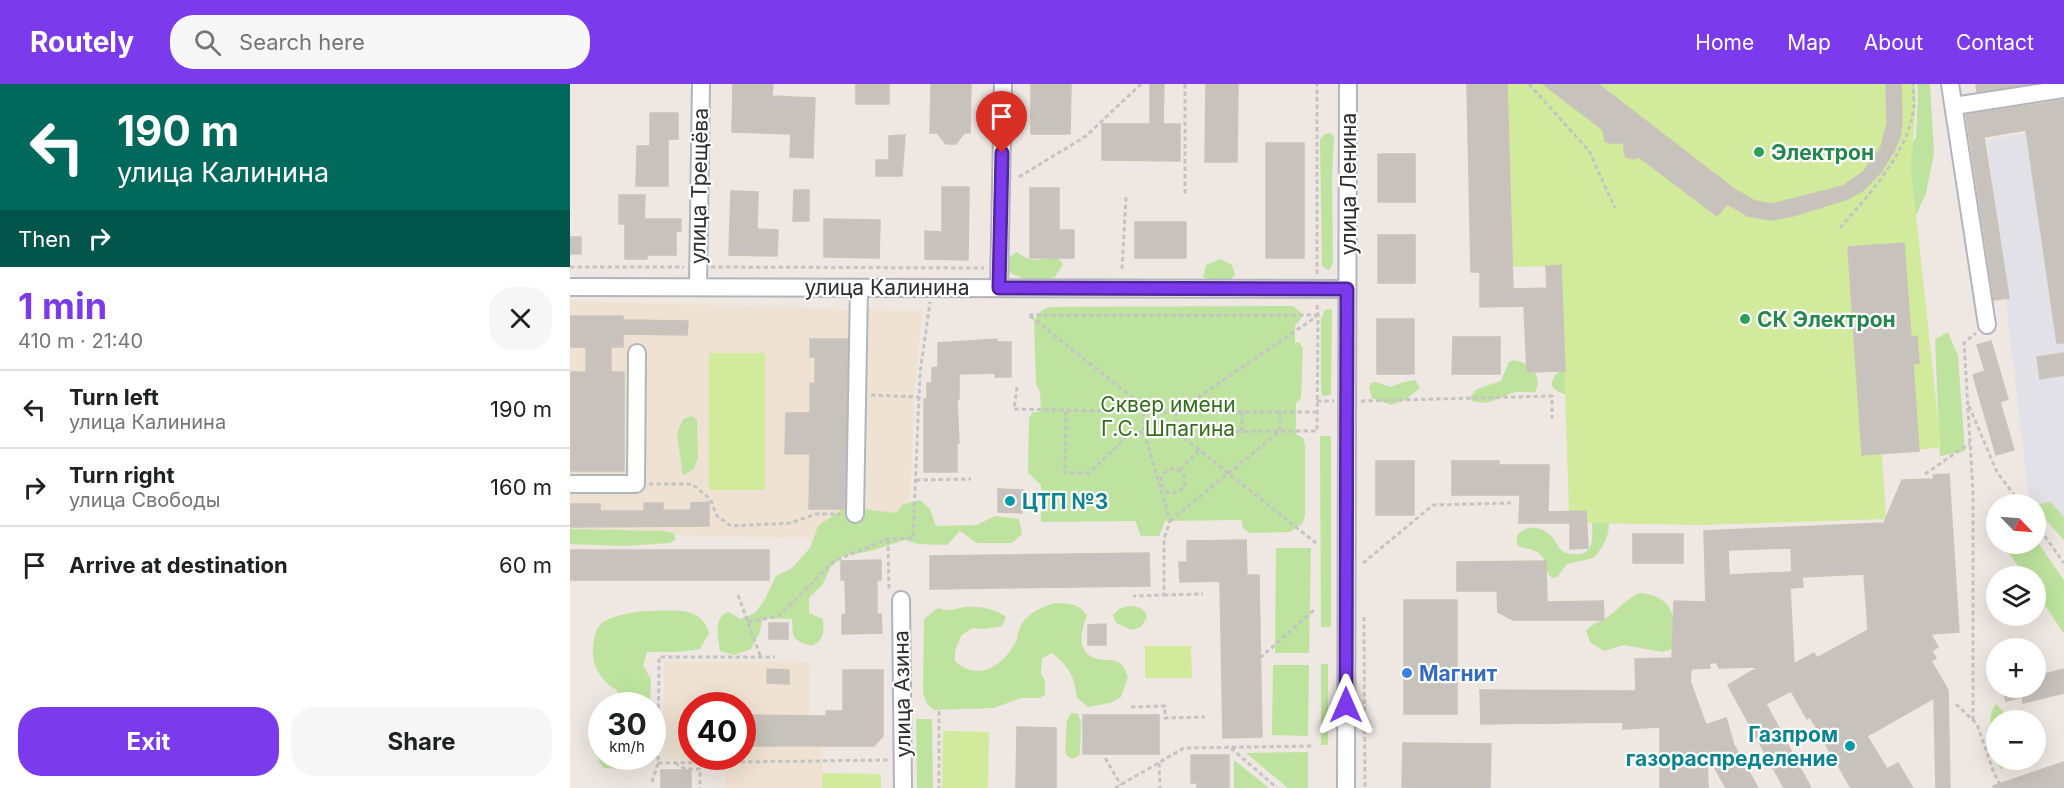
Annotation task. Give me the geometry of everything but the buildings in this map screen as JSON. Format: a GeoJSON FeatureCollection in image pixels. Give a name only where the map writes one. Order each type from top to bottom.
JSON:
{"type":"FeatureCollection","features":[{"type":"Feature","properties":{"kind":"street","name":"улица Трещёва"},"geometry":{"type":"LineString","coordinates":[[698,288],[701,84]]}},
{"type":"Feature","properties":{"kind":"street"},"geometry":{"type":"LineString","coordinates":[[999,288],[1003,84]]}},
{"type":"Feature","properties":{"kind":"street","name":"улица Ленина"},"geometry":{"type":"LineString","coordinates":[[1346,788],[1348,84]]}},
{"type":"Feature","properties":{"kind":"street"},"geometry":{"type":"LineString","coordinates":[[1950,84],[1987,324]]}},
{"type":"Feature","properties":{"kind":"street"},"geometry":{"type":"LineString","coordinates":[[1954,106],[2064,89]]}},
{"type":"Feature","properties":{"kind":"street","name":"улица Калинина"},"geometry":{"type":"LineString","coordinates":[[570,287],[1347,289]]}},
{"type":"Feature","properties":{"kind":"street"},"geometry":{"type":"LineString","coordinates":[[855,514],[859,288]]}},
{"type":"Feature","properties":{"kind":"street"},"geometry":{"type":"LineString","coordinates":[[570,484],[636,484],[637,353]]}},
{"type":"Feature","properties":{"kind":"street","name":"улица Азина"},"geometry":{"type":"LineString","coordinates":[[901,600],[903,788]]}},
{"type":"Feature","properties":{"kind":"path"},"geometry":{"type":"LineString","coordinates":[[1019,177],[1086,136],[1141,84]]}},
{"type":"Feature","properties":{"kind":"path"},"geometry":{"type":"LineString","coordinates":[[1185,84],[1185,196]]}},
{"type":"Feature","properties":{"kind":"path"},"geometry":{"type":"LineString","coordinates":[[1066,411],[1065,473],[1089,473],[1131,433],[1317,431],[1317,84]]}},
{"type":"Feature","properties":{"kind":"path"},"geometry":{"type":"LineString","coordinates":[[1529,84],[1589,151],[1615,208]]}},
{"type":"Feature","properties":{"kind":"path"},"geometry":{"type":"LineString","coordinates":[[1840,228],[1869,195],[1905,140],[1914,107],[1913,84]]}},
{"type":"Feature","properties":{"kind":"path"},"geometry":{"type":"LineString","coordinates":[[1122,269],[1126,197]]}},
{"type":"Feature","properties":{"kind":"path"},"geometry":{"type":"LineString","coordinates":[[570,267],[999,268]]}},
{"type":"Feature","properties":{"kind":"path"},"geometry":{"type":"LineString","coordinates":[[748,622],[779,616],[834,561],[888,539],[913,538],[920,373],[932,288]]}},
{"type":"Feature","properties":{"kind":"path"},"geometry":{"type":"LineString","coordinates":[[1152,413],[1029,315],[1318,315]]}},
{"type":"Feature","properties":{"kind":"path"},"geometry":{"type":"LineString","coordinates":[[1176,412],[1318,315]]}},
{"type":"Feature","properties":{"kind":"path"},"geometry":{"type":"LineString","coordinates":[[1973,720],[1973,491],[1964,343],[1987,324]]}},
{"type":"Feature","properties":{"kind":"path"},"geometry":{"type":"LineString","coordinates":[[1017,387],[1014,409],[1152,413],[1317,412]]}},
{"type":"Feature","properties":{"kind":"path"},"geometry":{"type":"LineString","coordinates":[[857,395],[919,397]]}},
{"type":"Feature","properties":{"kind":"path"},"geometry":{"type":"LineString","coordinates":[[1362,401],[1552,396],[1552,418]]}},
{"type":"Feature","properties":{"kind":"path"},"geometry":{"type":"LineString","coordinates":[[1967,402],[1997,472],[2013,494]]}},
{"type":"Feature","properties":{"kind":"path"},"geometry":{"type":"LineString","coordinates":[[1144,412],[1144,432],[1170,521]]}},
{"type":"Feature","properties":{"kind":"path"},"geometry":{"type":"LineString","coordinates":[[1176,412],[1176,432]]}},
{"type":"Feature","properties":{"kind":"path"},"geometry":{"type":"LineString","coordinates":[[1242,412],[1242,431]]}},
{"type":"Feature","properties":{"kind":"path"},"geometry":{"type":"LineString","coordinates":[[1280,412],[1280,431]]}},
{"type":"Feature","properties":{"kind":"path"},"geometry":{"type":"LineString","coordinates":[[1164,595],[1164,539],[1170,521],[1280,431]]}},
{"type":"Feature","properties":{"kind":"path"},"geometry":{"type":"LineString","coordinates":[[1176,432],[1316,543]]}},
{"type":"Feature","properties":{"kind":"path"},"geometry":{"type":"LineString","coordinates":[[1924,474],[1970,443]]}},
{"type":"Feature","properties":{"kind":"path"},"geometry":{"type":"LineString","coordinates":[[1180,470],[1199,450]]}},
{"type":"Feature","properties":{"kind":"path"},"geometry":{"type":"LineString","coordinates":[[1161,486],[1170,492],[1181,490],[1185,480],[1180,470]]}},
{"type":"Feature","properties":{"kind":"path"},"geometry":{"type":"LineString","coordinates":[[1161,486],[1161,478],[1165,471],[1180,470]]}},
{"type":"Feature","properties":{"kind":"path"},"geometry":{"type":"LineString","coordinates":[[916,480],[971,479]]}},
{"type":"Feature","properties":{"kind":"path"},"geometry":{"type":"LineString","coordinates":[[636,484],[692,484],[710,499],[717,516],[731,526],[790,523],[816,514],[855,514]]}},
{"type":"Feature","properties":{"kind":"path"},"geometry":{"type":"LineString","coordinates":[[1364,563],[1433,505],[1511,503]]}},
{"type":"Feature","properties":{"kind":"path"},"geometry":{"type":"LineString","coordinates":[[2046,538],[2064,563]]}},
{"type":"Feature","properties":{"kind":"path"},"geometry":{"type":"LineString","coordinates":[[1132,596],[1203,594]]}},
{"type":"Feature","properties":{"kind":"path"},"geometry":{"type":"LineString","coordinates":[[738,595],[761,658]]}},
{"type":"Feature","properties":{"kind":"path"},"geometry":{"type":"LineString","coordinates":[[1260,658],[1316,608]]}},
{"type":"Feature","properties":{"kind":"path"},"geometry":{"type":"LineString","coordinates":[[659,692],[659,657],[775,657]]}},
{"type":"Feature","properties":{"kind":"path"},"geometry":{"type":"LineString","coordinates":[[1956,705],[1977,724],[1994,773],[2002,788]]}},
{"type":"Feature","properties":{"kind":"path"},"geometry":{"type":"LineString","coordinates":[[1131,707],[1165,706],[1165,718],[1205,717]]}},
{"type":"Feature","properties":{"kind":"path"},"geometry":{"type":"LineString","coordinates":[[939,711],[939,788]]}},
{"type":"Feature","properties":{"kind":"path"},"geometry":{"type":"LineString","coordinates":[[1115,788],[1184,748],[1314,746]]}},
{"type":"Feature","properties":{"kind":"path"},"geometry":{"type":"LineString","coordinates":[[1230,747],[1277,788]]}},
{"type":"Feature","properties":{"kind":"path"},"geometry":{"type":"LineString","coordinates":[[1105,758],[1121,785]]}},
{"type":"Feature","properties":{"kind":"path"},"geometry":{"type":"LineString","coordinates":[[666,762],[903,760]]}},
{"type":"Feature","properties":{"kind":"path"},"geometry":{"type":"LineString","coordinates":[[674,762],[685,769],[700,769],[700,788]]}},
{"type":"Feature","properties":{"kind":"path"},"geometry":{"type":"LineString","coordinates":[[1159,763],[1160,788]]}},
{"type":"Feature","properties":{"kind":"path"},"geometry":{"type":"LineString","coordinates":[[652,782],[656,770]]}},
{"type":"Feature","properties":{"kind":"shaded area"},"geometry":{"type":"Polygon","coordinates":[[[2064,126],[2064,531],[2046,515],[2046,494],[2028,494],[1987,140],[2064,126]]]}},
{"type":"Feature","properties":{"kind":"shaded area"},"geometry":{"type":"Polygon","coordinates":[[[570,301],[923,311],[915,382],[909,535],[780,538],[570,533],[570,301]]]}},
{"type":"Feature","properties":{"kind":"shaded area"},"geometry":{"type":"Polygon","coordinates":[[[664,661],[810,662],[809,715],[823,716],[822,788],[725,788],[725,770],[756,770],[756,692],[678,692],[678,759],[666,759],[664,661]]]}},
{"type":"Feature","properties":{"kind":"green space","name":"СК Электрон"},"geometry":{"type":"Polygon","coordinates":[[[1507,84],[1915,84],[1916,102],[1911,168],[1941,447],[1882,454],[1886,519],[1700,525],[1587,523],[1586,511],[1569,512],[1561,266],[1513,267],[1507,84]]]}},
{"type":"Feature","properties":{"kind":"green space"},"geometry":{"type":"Polygon","coordinates":[[[1917,84],[1930,84],[1934,154],[1926,193],[1910,229],[1891,181],[1916,137],[1917,84]]]}},
{"type":"Feature","properties":{"kind":"green space"},"geometry":{"type":"Polygon","coordinates":[[[1331,133],[1334,137],[1333,261],[1328,270],[1322,266],[1320,139],[1325,134],[1331,133]]]}},
{"type":"Feature","properties":{"kind":"green space"},"geometry":{"type":"Polygon","coordinates":[[[1017,252],[1032,260],[1058,258],[1063,264],[1055,277],[1041,280],[1023,278],[1004,269],[1005,260],[1017,252]]]}},
{"type":"Feature","properties":{"kind":"green space"},"geometry":{"type":"Polygon","coordinates":[[[1220,259],[1232,265],[1235,275],[1227,283],[1216,283],[1203,277],[1206,265],[1220,259]]]}},
{"type":"Feature","properties":{"kind":"green space","name":"Сквер имени Г.С. Шпагина"},"geometry":{"type":"Polygon","coordinates":[[[1293,306],[1300,312],[1301,319],[1295,326],[1295,343],[1299,342],[1303,348],[1301,398],[1296,403],[1296,434],[1303,438],[1305,445],[1305,516],[1302,524],[1290,532],[1249,533],[1243,528],[1241,520],[1165,521],[1159,536],[1141,536],[1135,521],[1041,522],[1041,485],[1028,473],[1029,418],[1033,412],[1041,412],[1040,392],[1036,384],[1034,320],[1042,310],[1049,307],[1293,306]]]}},
{"type":"Feature","properties":{"kind":"green space"},"geometry":{"type":"Polygon","coordinates":[[[1332,309],[1331,395],[1322,396],[1321,319],[1325,310],[1332,309]]]}},
{"type":"Feature","properties":{"kind":"green space"},"geometry":{"type":"Polygon","coordinates":[[[1948,332],[1958,356],[1965,451],[1940,456],[1935,339],[1948,332]]]}},
{"type":"Feature","properties":{"kind":"green space"},"geometry":{"type":"Polygon","coordinates":[[[709,353],[765,353],[765,490],[709,490],[709,353]]]}},
{"type":"Feature","properties":{"kind":"green space"},"geometry":{"type":"Polygon","coordinates":[[[1514,360],[1534,371],[1538,380],[1535,392],[1516,392],[1486,402],[1472,401],[1470,397],[1477,389],[1501,381],[1509,362],[1514,360]]]}},
{"type":"Feature","properties":{"kind":"green space"},"geometry":{"type":"Polygon","coordinates":[[[1567,366],[1573,396],[1563,394],[1551,384],[1555,375],[1567,366]]]}},
{"type":"Feature","properties":{"kind":"green space"},"geometry":{"type":"Polygon","coordinates":[[[1415,380],[1420,388],[1405,400],[1391,405],[1372,398],[1369,388],[1371,383],[1376,382],[1390,387],[1415,380]]]}},
{"type":"Feature","properties":{"kind":"green space"},"geometry":{"type":"Polygon","coordinates":[[[692,416],[697,420],[698,457],[694,469],[683,475],[677,434],[683,419],[692,416]]]}},
{"type":"Feature","properties":{"kind":"green space"},"geometry":{"type":"Polygon","coordinates":[[[1320,436],[1331,436],[1331,627],[1321,627],[1320,436]]]}},
{"type":"Feature","properties":{"kind":"green space"},"geometry":{"type":"Polygon","coordinates":[[[920,500],[930,509],[936,526],[977,525],[995,516],[1019,519],[1022,534],[1012,543],[977,543],[960,531],[947,545],[917,544],[905,540],[870,551],[843,556],[830,568],[823,584],[809,598],[809,613],[823,619],[822,635],[816,644],[812,646],[795,638],[792,619],[763,618],[759,634],[751,649],[734,655],[720,651],[718,628],[724,614],[729,612],[740,619],[755,613],[776,576],[792,568],[810,548],[818,526],[845,507],[897,513],[902,505],[920,500]]]}},
{"type":"Feature","properties":{"kind":"green space"},"geometry":{"type":"Polygon","coordinates":[[[2050,502],[2064,517],[2064,540],[2046,520],[2046,503],[2050,502]]]}},
{"type":"Feature","properties":{"kind":"green space"},"geometry":{"type":"Polygon","coordinates":[[[1591,515],[1608,520],[1609,530],[1603,546],[1593,558],[1567,564],[1557,577],[1552,578],[1549,575],[1540,554],[1517,545],[1517,536],[1521,532],[1535,528],[1549,534],[1565,552],[1585,553],[1592,539],[1591,515]]]}},
{"type":"Feature","properties":{"kind":"green space"},"geometry":{"type":"Polygon","coordinates":[[[570,529],[665,531],[673,533],[676,539],[670,543],[625,546],[570,544],[570,529]]]}},
{"type":"Feature","properties":{"kind":"green space"},"geometry":{"type":"Polygon","coordinates":[[[1276,548],[1311,548],[1309,653],[1275,653],[1276,548]]]}},
{"type":"Feature","properties":{"kind":"green space"},"geometry":{"type":"Polygon","coordinates":[[[2009,554],[2046,554],[2064,580],[2064,634],[2046,607],[2046,566],[2018,566],[2009,554]]]}},
{"type":"Feature","properties":{"kind":"green space"},"geometry":{"type":"Polygon","coordinates":[[[1640,593],[1652,595],[1667,604],[1674,619],[1677,648],[1662,652],[1624,645],[1604,651],[1590,642],[1586,631],[1588,628],[1640,593]]]}},
{"type":"Feature","properties":{"kind":"green space"},"geometry":{"type":"Polygon","coordinates":[[[1055,603],[1077,606],[1087,616],[1082,635],[1086,652],[1098,659],[1116,661],[1122,665],[1128,677],[1121,697],[1110,703],[1088,707],[1077,698],[1073,678],[1067,668],[1052,653],[1042,658],[1041,674],[1045,681],[1045,695],[1040,698],[1021,698],[994,708],[934,710],[927,704],[923,693],[924,619],[938,608],[950,610],[972,607],[992,610],[1006,617],[1002,626],[972,628],[961,636],[955,651],[955,661],[963,667],[980,671],[996,665],[1010,652],[1024,620],[1041,608],[1055,603]]]}},
{"type":"Feature","properties":{"kind":"green space"},"geometry":{"type":"Polygon","coordinates":[[[1129,606],[1143,609],[1147,617],[1141,627],[1132,630],[1116,623],[1113,615],[1119,609],[1129,606]]]}},
{"type":"Feature","properties":{"kind":"green space"},"geometry":{"type":"Polygon","coordinates":[[[642,611],[682,611],[699,617],[705,623],[709,633],[700,649],[647,652],[643,666],[651,679],[650,692],[617,692],[601,676],[593,656],[598,627],[620,615],[642,611]]]}},
{"type":"Feature","properties":{"kind":"green space"},"geometry":{"type":"Polygon","coordinates":[[[1145,646],[1191,646],[1192,678],[1145,678],[1145,646]]]}},
{"type":"Feature","properties":{"kind":"green space"},"geometry":{"type":"Polygon","coordinates":[[[1321,664],[1328,664],[1328,745],[1321,745],[1321,664]]]}},
{"type":"Feature","properties":{"kind":"green space"},"geometry":{"type":"Polygon","coordinates":[[[1273,665],[1309,665],[1308,736],[1272,735],[1273,665]]]}},
{"type":"Feature","properties":{"kind":"green space"},"geometry":{"type":"Polygon","coordinates":[[[1996,704],[2002,710],[1993,710],[1996,704]]]}},
{"type":"Feature","properties":{"kind":"green space"},"geometry":{"type":"Polygon","coordinates":[[[1070,714],[1078,714],[1081,721],[1080,753],[1072,759],[1065,752],[1067,721],[1070,714]]]}},
{"type":"Feature","properties":{"kind":"green space"},"geometry":{"type":"Polygon","coordinates":[[[916,719],[932,719],[933,788],[917,788],[916,719]]]}},
{"type":"Feature","properties":{"kind":"green space"},"geometry":{"type":"Polygon","coordinates":[[[943,731],[989,732],[988,788],[942,788],[943,731]]]}},
{"type":"Feature","properties":{"kind":"green space"},"geometry":{"type":"Polygon","coordinates":[[[1308,752],[1308,788],[1288,788],[1246,753],[1308,752]]]}},
{"type":"Feature","properties":{"kind":"green space"},"geometry":{"type":"Polygon","coordinates":[[[1234,760],[1269,788],[1234,788],[1234,760]]]}},
{"type":"Feature","properties":{"kind":"green space"},"geometry":{"type":"Polygon","coordinates":[[[822,773],[881,774],[881,788],[822,788],[822,773]]]}},
{"type":"Feature","properties":{"kind":"place","name":"Электрон"},"geometry":{"type":"Point","coordinates":[1759,152]}},
{"type":"Feature","properties":{"kind":"place","name":"СК Электрон"},"geometry":{"type":"Point","coordinates":[1745,319]}},
{"type":"Feature","properties":{"kind":"place","name":"ЦТП №3"},"geometry":{"type":"Point","coordinates":[1010,501]}},
{"type":"Feature","properties":{"kind":"place","name":"Магнит"},"geometry":{"type":"Point","coordinates":[1407,673]}},
{"type":"Feature","properties":{"kind":"place","name":"Газпром газораспределение"},"geometry":{"type":"Point","coordinates":[1850,746]}},
{"type":"Feature","properties":{"kind":"route"},"geometry":{"type":"LineString","coordinates":[[1002,153],[999,288],[1347,289],[1346,705]]}}]}
